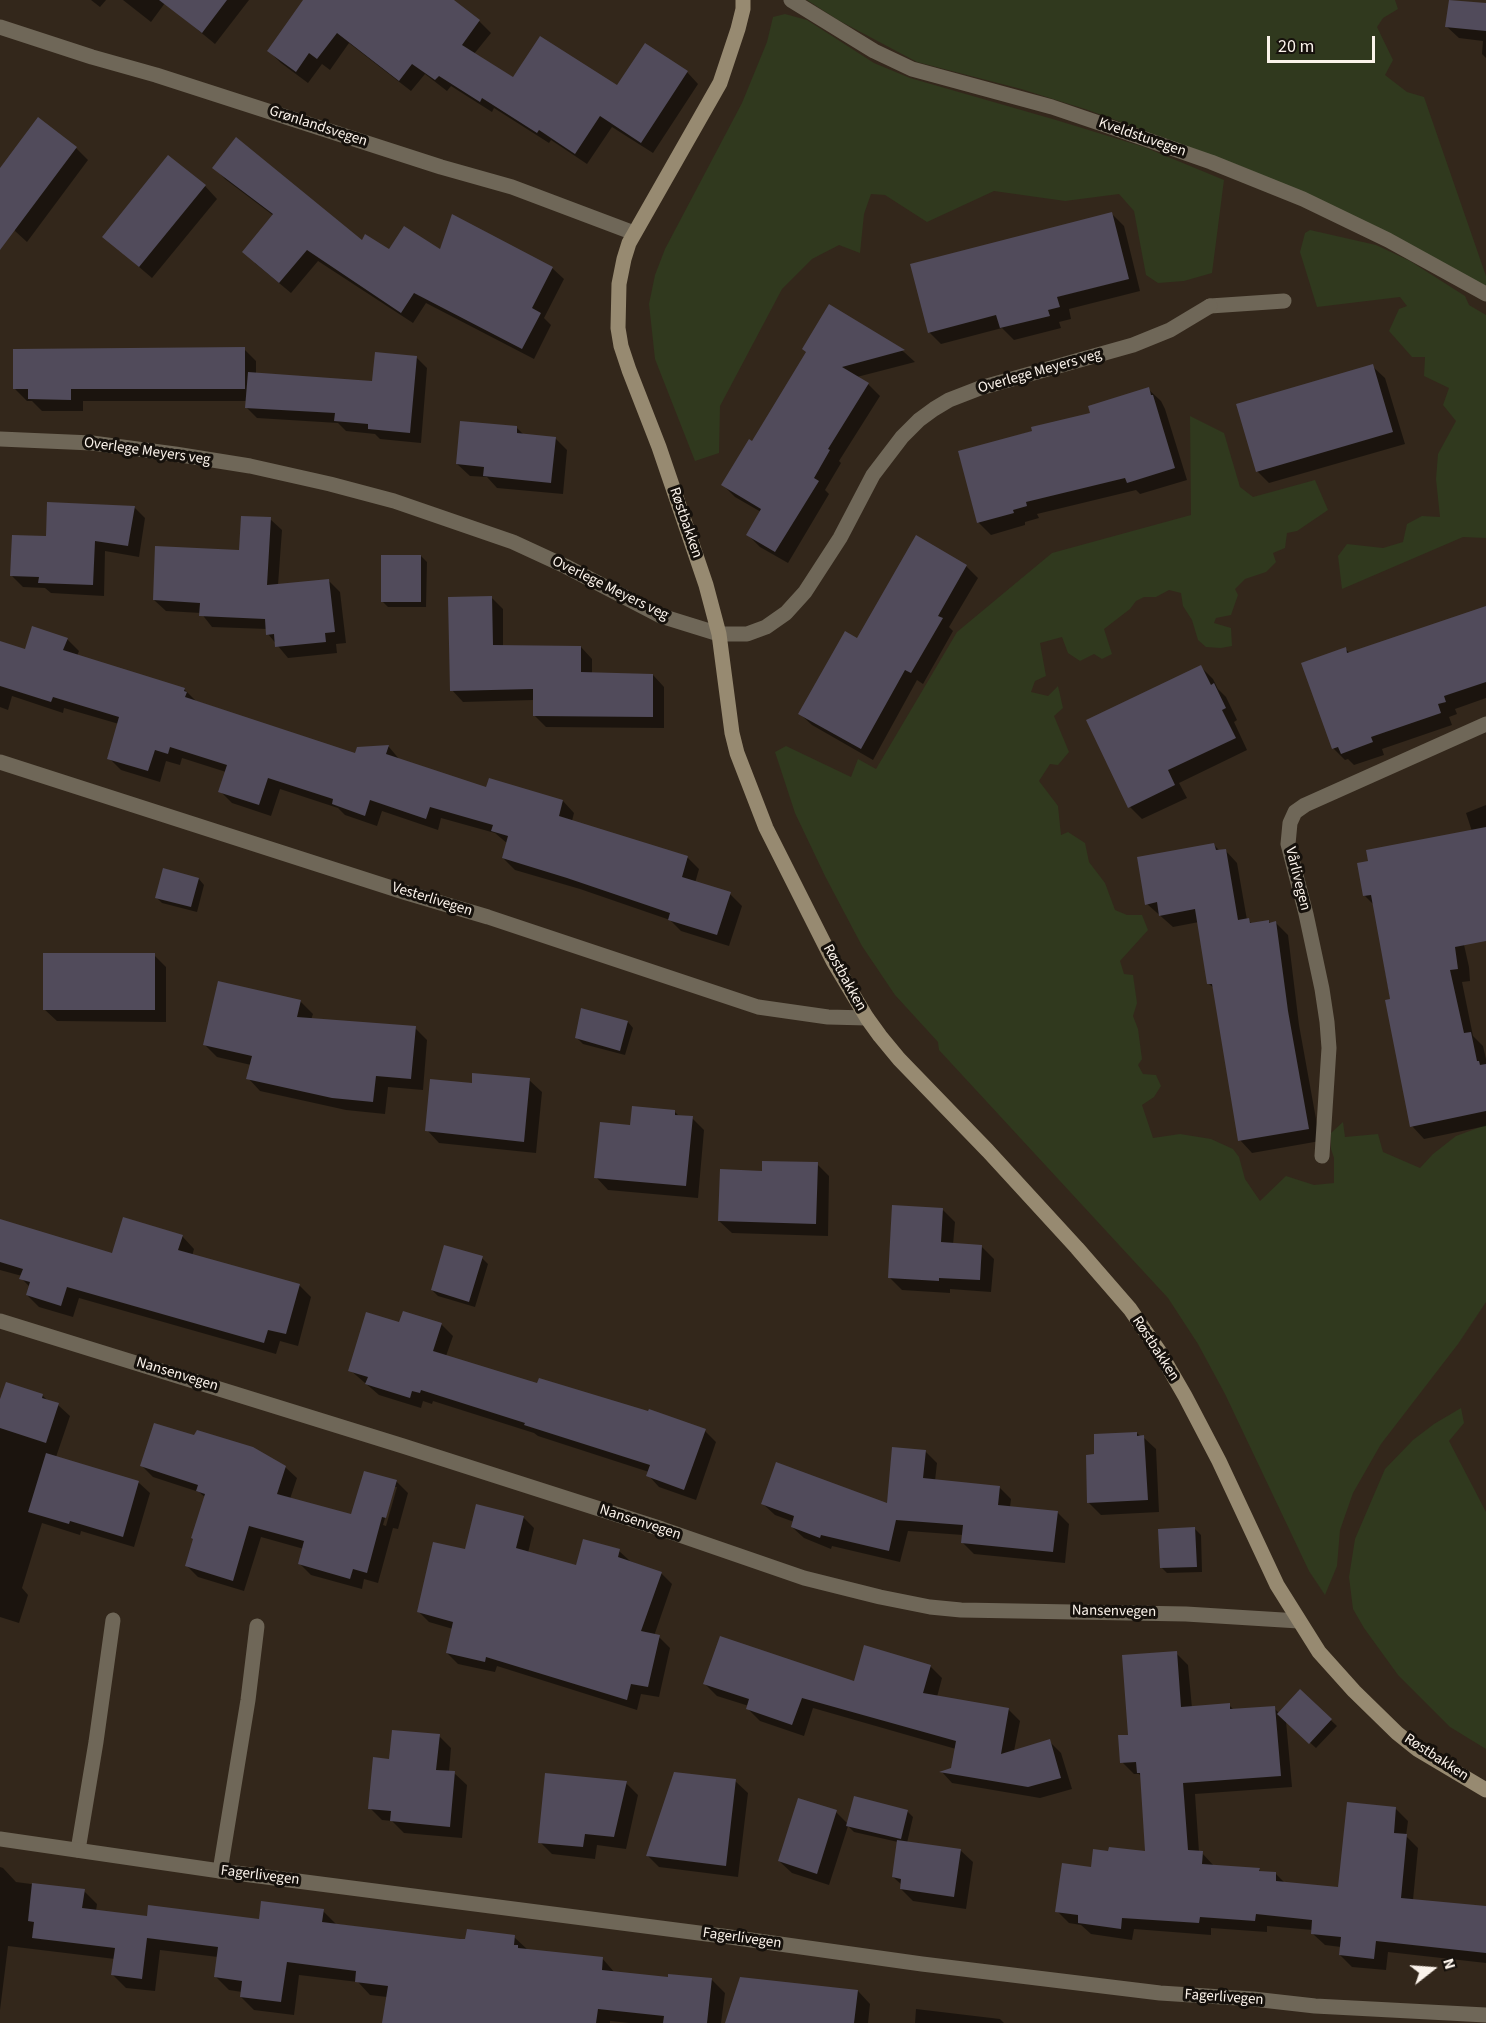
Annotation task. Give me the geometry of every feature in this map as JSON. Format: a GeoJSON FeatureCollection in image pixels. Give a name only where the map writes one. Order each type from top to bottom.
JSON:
{"type":"FeatureCollection","features":[{"type":"Feature","properties":{"kind":"street","name":"Røstbakken"},"geometry":{"type":"LineString","coordinates":[[743,0],[738,29],[720,83],[634,233],[624,260],[619,284],[618,328],[621,346],[687,526],[706,585],[719,634],[732,733],[766,828],[833,961],[867,1018],[899,1059],[988,1151],[1130,1309],[1159,1351],[1224,1472],[1277,1585],[1319,1652],[1354,1691],[1417,1749],[1486,1790]]}},
{"type":"Feature","properties":{"kind":"street","name":"Kveldstuvegen"},"geometry":{"type":"LineString","coordinates":[[792,0],[890,60],[912,69],[1052,107],[1256,180],[1303,199],[1388,240],[1486,294]]}},
{"type":"Feature","properties":{"kind":"street","name":"Grønlandsvegen"},"geometry":{"type":"LineString","coordinates":[[0,27],[441,167],[512,187],[634,233]]}},
{"type":"Feature","properties":{"kind":"street","name":"Overlege Meyers veg"},"geometry":{"type":"LineString","coordinates":[[0,439],[92,443],[250,466],[394,501],[513,542],[661,616],[719,634],[747,634],[766,627],[786,613],[805,592],[840,538],[873,475],[919,420],[934,409],[949,400],[981,388],[1133,345],[1170,330],[1210,306],[1284,302]]}},
{"type":"Feature","properties":{"kind":"street","name":"Vårlivegen"},"geometry":{"type":"LineString","coordinates":[[1323,1156],[1329,1048],[1327,1022],[1306,914],[1288,844],[1290,823],[1294,812],[1486,724]]}},
{"type":"Feature","properties":{"kind":"street","name":"Vesterlivegen"},"geometry":{"type":"LineString","coordinates":[[0,762],[488,917],[758,1007],[828,1017],[867,1018]]}},
{"type":"Feature","properties":{"kind":"street","name":"Nansenvegen"},"geometry":{"type":"LineString","coordinates":[[0,1322],[403,1446],[662,1529],[804,1578],[880,1597],[930,1607],[961,1610],[1186,1614],[1299,1621]]}},
{"type":"Feature","properties":{"kind":"street"},"geometry":{"type":"LineString","coordinates":[[78,1850],[113,1620]]}},
{"type":"Feature","properties":{"kind":"street"},"geometry":{"type":"LineString","coordinates":[[220,1870],[248,1700],[257,1626]]}},
{"type":"Feature","properties":{"kind":"street","name":"Fagerlivegen"},"geometry":{"type":"LineString","coordinates":[[0,1839],[922,1964],[1148,1992],[1316,2006],[1486,2015]]}},
{"type":"Feature","properties":{"kind":"green space"},"geometry":{"type":"Polygon","coordinates":[[[807,0],[1395,0],[1398,9],[1383,18],[1377,27],[1393,60],[1385,75],[1407,92],[1424,97],[1486,276],[1486,286],[1248,169],[1088,110],[1021,89],[917,62],[838,20],[807,0]]]}},
{"type":"Feature","properties":{"kind":"green space"},"geometry":{"type":"Polygon","coordinates":[[[785,14],[807,20],[874,63],[910,78],[1144,147],[1224,180],[1212,273],[1184,281],[1158,283],[1146,275],[1134,211],[1119,194],[1065,201],[994,191],[927,222],[885,195],[871,194],[864,214],[860,253],[839,245],[812,259],[782,289],[720,406],[719,453],[695,461],[655,359],[649,304],[655,275],[665,249],[742,103],[767,42],[773,17],[785,14]]]}},
{"type":"Feature","properties":{"kind":"green space"},"geometry":{"type":"Polygon","coordinates":[[[1310,230],[1376,245],[1410,261],[1465,296],[1469,305],[1486,315],[1486,538],[1463,537],[1342,589],[1338,556],[1347,544],[1383,548],[1403,542],[1407,524],[1422,516],[1440,517],[1436,479],[1438,454],[1456,421],[1443,405],[1449,388],[1424,376],[1425,357],[1412,357],[1389,331],[1399,309],[1407,306],[1400,297],[1317,307],[1300,252],[1305,233],[1310,230]]]}},
{"type":"Feature","properties":{"kind":"green space"},"geometry":{"type":"Polygon","coordinates":[[[1190,416],[1224,433],[1240,487],[1253,497],[1315,480],[1328,510],[1297,531],[1287,533],[1285,548],[1273,553],[1276,562],[1266,572],[1245,579],[1235,589],[1238,595],[1231,615],[1216,618],[1214,623],[1231,628],[1232,646],[1206,647],[1198,640],[1192,620],[1183,606],[1181,593],[1169,590],[1156,597],[1144,597],[1136,601],[1130,609],[1104,629],[1112,654],[1102,659],[1094,654],[1080,661],[1068,653],[1062,637],[1040,643],[1046,676],[1035,681],[1031,692],[1048,696],[1058,686],[1063,708],[1054,716],[1069,752],[1058,765],[1050,764],[1039,781],[1058,806],[1061,835],[1068,832],[1085,843],[1089,862],[1105,883],[1115,910],[1127,915],[1142,915],[1148,930],[1120,961],[1124,974],[1133,975],[1137,1003],[1133,1016],[1138,1029],[1142,1059],[1138,1065],[1143,1074],[1156,1075],[1161,1086],[1154,1097],[1142,1105],[1153,1138],[1180,1134],[1211,1139],[1233,1149],[1239,1157],[1245,1179],[1260,1201],[1286,1176],[1314,1185],[1334,1183],[1331,1133],[1343,1122],[1345,1137],[1378,1134],[1383,1152],[1420,1168],[1433,1154],[1456,1136],[1486,1125],[1486,1302],[1458,1344],[1381,1444],[1353,1493],[1340,1530],[1337,1566],[1325,1595],[1309,1571],[1225,1394],[1198,1344],[1168,1298],[939,1050],[938,1042],[895,995],[862,946],[795,813],[775,752],[786,746],[851,777],[858,759],[876,769],[957,632],[1052,553],[1191,515],[1190,416]]]}},
{"type":"Feature","properties":{"kind":"green space"},"geometry":{"type":"Polygon","coordinates":[[[1461,1408],[1464,1423],[1449,1441],[1486,1512],[1486,1749],[1450,1727],[1398,1675],[1353,1609],[1349,1577],[1355,1539],[1385,1469],[1413,1440],[1461,1408]]]}},
{"type":"Feature","properties":{"kind":"building"},"geometry":{"type":"Polygon","coordinates":[[[159,0],[227,0],[202,33],[159,0]]]}},
{"type":"Feature","properties":{"kind":"building"},"geometry":{"type":"Polygon","coordinates":[[[303,0],[454,0],[480,20],[462,45],[513,77],[540,36],[617,85],[645,43],[688,71],[641,143],[600,116],[575,154],[539,130],[537,133],[482,98],[480,102],[439,76],[435,80],[412,64],[399,81],[337,33],[317,59],[309,53],[296,72],[267,51],[303,0]]]}},
{"type":"Feature","properties":{"kind":"building"},"geometry":{"type":"Polygon","coordinates":[[[1449,0],[1486,3],[1486,31],[1445,27],[1449,0]]]}},
{"type":"Feature","properties":{"kind":"building"},"geometry":{"type":"Polygon","coordinates":[[[38,117],[77,147],[0,250],[0,168],[38,117]]]}},
{"type":"Feature","properties":{"kind":"building"},"geometry":{"type":"Polygon","coordinates":[[[236,137],[362,240],[365,234],[389,249],[404,226],[440,249],[452,214],[553,267],[532,308],[541,313],[522,349],[414,293],[401,313],[307,250],[279,283],[242,252],[273,214],[212,168],[236,137]]]}},
{"type":"Feature","properties":{"kind":"building"},"geometry":{"type":"Polygon","coordinates":[[[168,155],[206,185],[139,267],[102,237],[168,155]]]}},
{"type":"Feature","properties":{"kind":"building"},"geometry":{"type":"Polygon","coordinates":[[[1112,212],[1129,279],[1057,297],[1060,307],[1048,310],[1050,316],[1000,328],[996,315],[928,333],[910,264],[1112,212]]]}},
{"type":"Feature","properties":{"kind":"building"},"geometry":{"type":"Polygon","coordinates":[[[829,304],[905,350],[842,367],[869,383],[828,449],[830,450],[814,478],[819,481],[775,552],[746,535],[761,509],[721,485],[749,439],[752,441],[806,352],[802,349],[829,304]]]}},
{"type":"Feature","properties":{"kind":"building"},"geometry":{"type":"Polygon","coordinates":[[[245,347],[245,389],[71,389],[71,400],[28,399],[28,389],[13,389],[13,349],[245,347]]]}},
{"type":"Feature","properties":{"kind":"building"},"geometry":{"type":"Polygon","coordinates":[[[375,352],[417,356],[410,433],[368,429],[368,424],[334,421],[335,413],[245,408],[248,372],[372,381],[375,352]]]}},
{"type":"Feature","properties":{"kind":"building"},"geometry":{"type":"Polygon","coordinates":[[[1373,364],[1393,432],[1256,472],[1236,404],[1373,364]]]}},
{"type":"Feature","properties":{"kind":"building"},"geometry":{"type":"Polygon","coordinates":[[[1149,387],[1175,468],[1127,483],[1125,478],[1026,502],[1027,506],[1013,510],[1014,513],[977,523],[958,451],[1032,431],[1031,427],[1090,413],[1088,406],[1149,387]]]}},
{"type":"Feature","properties":{"kind":"building"},"geometry":{"type":"Polygon","coordinates":[[[460,421],[517,426],[517,433],[556,437],[551,483],[483,476],[484,467],[456,464],[460,421]]]}},
{"type":"Feature","properties":{"kind":"building"},"geometry":{"type":"Polygon","coordinates":[[[47,502],[135,506],[128,546],[95,541],[93,585],[38,583],[39,577],[10,576],[12,535],[46,536],[47,502]]]}},
{"type":"Feature","properties":{"kind":"building"},"geometry":{"type":"Polygon","coordinates":[[[241,516],[271,517],[267,585],[329,579],[335,632],[325,633],[326,642],[275,647],[274,634],[266,635],[265,619],[199,616],[200,603],[153,600],[155,546],[239,550],[241,516]]]}},
{"type":"Feature","properties":{"kind":"building"},"geometry":{"type":"Polygon","coordinates":[[[916,535],[967,565],[938,616],[943,618],[911,673],[905,670],[861,749],[798,714],[845,631],[857,638],[916,535]]]}},
{"type":"Feature","properties":{"kind":"building"},"geometry":{"type":"Polygon","coordinates":[[[381,555],[421,555],[421,602],[381,602],[381,555]]]}},
{"type":"Feature","properties":{"kind":"building"},"geometry":{"type":"Polygon","coordinates":[[[492,596],[493,645],[581,646],[581,672],[653,674],[653,717],[533,716],[533,689],[450,691],[448,597],[492,596]]]}},
{"type":"Feature","properties":{"kind":"building"},"geometry":{"type":"Polygon","coordinates":[[[1486,606],[1486,682],[1444,696],[1446,702],[1438,704],[1441,713],[1371,737],[1373,742],[1341,754],[1338,747],[1332,749],[1301,663],[1346,647],[1347,653],[1486,606]]]}},
{"type":"Feature","properties":{"kind":"building"},"geometry":{"type":"Polygon","coordinates":[[[32,626],[68,638],[63,650],[185,688],[184,691],[187,692],[185,697],[355,753],[357,747],[389,745],[386,754],[486,787],[489,778],[563,800],[559,816],[688,856],[682,877],[731,892],[717,935],[668,920],[670,913],[502,858],[508,836],[491,831],[493,825],[430,807],[426,819],[370,800],[365,816],[332,804],[333,799],[268,778],[259,805],[218,792],[227,765],[170,747],[168,754],[155,750],[148,771],[107,759],[119,717],[53,697],[51,702],[0,686],[0,641],[25,649],[32,626]]]}},
{"type":"Feature","properties":{"kind":"building"},"geometry":{"type":"Polygon","coordinates":[[[1201,665],[1211,685],[1214,683],[1226,708],[1222,710],[1236,738],[1168,770],[1175,785],[1128,808],[1086,720],[1201,665]]]}},
{"type":"Feature","properties":{"kind":"building"},"geometry":{"type":"Polygon","coordinates":[[[1486,827],[1486,941],[1455,947],[1458,969],[1450,970],[1464,1033],[1471,1032],[1477,1061],[1480,1065],[1486,1064],[1486,1111],[1410,1127],[1385,1000],[1390,999],[1371,895],[1363,896],[1357,863],[1368,861],[1366,850],[1486,827]]]}},
{"type":"Feature","properties":{"kind":"building"},"geometry":{"type":"Polygon","coordinates":[[[1214,843],[1216,850],[1226,849],[1238,920],[1249,918],[1250,923],[1276,921],[1288,1011],[1309,1129],[1238,1141],[1212,984],[1207,984],[1195,909],[1159,916],[1157,902],[1145,905],[1137,857],[1214,843]]]}},
{"type":"Feature","properties":{"kind":"building"},"geometry":{"type":"Polygon","coordinates":[[[163,868],[199,878],[191,907],[155,898],[163,868]]]}},
{"type":"Feature","properties":{"kind":"building"},"geometry":{"type":"Polygon","coordinates":[[[43,953],[155,953],[155,1010],[43,1010],[43,953]]]}},
{"type":"Feature","properties":{"kind":"building"},"geometry":{"type":"Polygon","coordinates":[[[218,981],[301,1000],[297,1017],[416,1026],[411,1079],[376,1076],[373,1102],[332,1098],[246,1079],[252,1056],[203,1045],[218,981]]]}},
{"type":"Feature","properties":{"kind":"building"},"geometry":{"type":"Polygon","coordinates":[[[581,1008],[628,1021],[620,1051],[575,1038],[581,1008]]]}},
{"type":"Feature","properties":{"kind":"building"},"geometry":{"type":"Polygon","coordinates":[[[472,1073],[530,1078],[524,1142],[425,1131],[430,1079],[472,1083],[472,1073]]]}},
{"type":"Feature","properties":{"kind":"building"},"geometry":{"type":"Polygon","coordinates":[[[632,1106],[675,1110],[675,1115],[693,1116],[686,1186],[594,1178],[600,1122],[630,1125],[632,1106]]]}},
{"type":"Feature","properties":{"kind":"building"},"geometry":{"type":"Polygon","coordinates":[[[762,1161],[818,1162],[816,1224],[718,1221],[720,1169],[762,1171],[762,1161]]]}},
{"type":"Feature","properties":{"kind":"building"},"geometry":{"type":"Polygon","coordinates":[[[892,1205],[943,1208],[941,1242],[982,1245],[980,1280],[939,1278],[939,1281],[888,1278],[892,1205]]]}},
{"type":"Feature","properties":{"kind":"building"},"geometry":{"type":"Polygon","coordinates":[[[123,1217],[183,1235],[178,1250],[300,1284],[286,1334],[268,1330],[264,1343],[67,1287],[61,1306],[26,1295],[30,1282],[19,1279],[23,1269],[0,1262],[0,1219],[112,1253],[123,1217]]]}},
{"type":"Feature","properties":{"kind":"building"},"geometry":{"type":"Polygon","coordinates":[[[444,1245],[483,1256],[469,1302],[431,1290],[444,1245]]]}},
{"type":"Feature","properties":{"kind":"building"},"geometry":{"type":"Polygon","coordinates":[[[403,1311],[442,1323],[433,1351],[537,1383],[539,1378],[648,1411],[649,1409],[706,1429],[684,1490],[646,1476],[650,1465],[524,1425],[525,1423],[421,1390],[420,1393],[412,1391],[410,1398],[365,1384],[368,1377],[348,1371],[366,1312],[399,1322],[403,1311]]]}},
{"type":"Feature","properties":{"kind":"building"},"geometry":{"type":"Polygon","coordinates":[[[6,1382],[43,1394],[42,1398],[59,1403],[46,1443],[0,1428],[0,1399],[6,1382]]]}},
{"type":"Feature","properties":{"kind":"building"},"geometry":{"type":"Polygon","coordinates":[[[154,1423],[194,1435],[197,1430],[253,1447],[286,1466],[277,1494],[351,1514],[364,1471],[397,1480],[386,1518],[382,1517],[367,1573],[353,1569],[350,1579],[298,1564],[304,1541],[249,1526],[233,1581],[185,1566],[205,1494],[196,1491],[198,1485],[140,1466],[154,1423]]]}},
{"type":"Feature","properties":{"kind":"building"},"geometry":{"type":"Polygon","coordinates":[[[1137,1432],[1137,1436],[1144,1435],[1148,1500],[1087,1503],[1086,1455],[1094,1454],[1094,1434],[1137,1432]]]}},
{"type":"Feature","properties":{"kind":"building"},"geometry":{"type":"Polygon","coordinates":[[[892,1447],[926,1450],[923,1478],[1000,1486],[998,1505],[1058,1511],[1053,1552],[961,1543],[963,1525],[896,1520],[889,1551],[821,1535],[820,1538],[791,1527],[794,1516],[761,1504],[776,1462],[887,1503],[892,1447]]]}},
{"type":"Feature","properties":{"kind":"building"},"geometry":{"type":"Polygon","coordinates":[[[46,1453],[139,1481],[123,1537],[70,1521],[69,1524],[28,1512],[46,1453]]]}},
{"type":"Feature","properties":{"kind":"building"},"geometry":{"type":"Polygon","coordinates":[[[476,1504],[524,1516],[516,1548],[576,1565],[583,1539],[620,1549],[618,1557],[662,1572],[641,1631],[660,1635],[648,1687],[631,1684],[627,1700],[486,1657],[485,1662],[446,1653],[453,1622],[417,1612],[433,1542],[465,1549],[476,1504]]]}},
{"type":"Feature","properties":{"kind":"building"},"geometry":{"type":"Polygon","coordinates":[[[1195,1527],[1197,1567],[1160,1568],[1158,1529],[1195,1527]]]}},
{"type":"Feature","properties":{"kind":"building"},"geometry":{"type":"Polygon","coordinates":[[[720,1636],[854,1681],[864,1645],[931,1665],[923,1693],[1009,1708],[1001,1754],[1050,1739],[1061,1778],[1028,1787],[939,1772],[951,1768],[956,1741],[802,1698],[792,1725],[746,1709],[749,1699],[703,1684],[720,1636]]]}},
{"type":"Feature","properties":{"kind":"building"},"geometry":{"type":"Polygon","coordinates":[[[1177,1651],[1181,1707],[1230,1703],[1230,1709],[1275,1706],[1281,1776],[1183,1783],[1188,1850],[1203,1851],[1202,1864],[1260,1868],[1259,1871],[1276,1872],[1276,1881],[1338,1887],[1347,1802],[1396,1807],[1394,1833],[1407,1834],[1401,1898],[1486,1906],[1486,1953],[1376,1941],[1374,1959],[1339,1955],[1341,1937],[1311,1934],[1312,1920],[1256,1914],[1255,1921],[1200,1917],[1199,1923],[1122,1918],[1121,1929],[1078,1923],[1078,1915],[1055,1912],[1062,1863],[1091,1867],[1093,1849],[1108,1851],[1109,1847],[1145,1851],[1140,1773],[1137,1773],[1136,1762],[1120,1763],[1118,1735],[1128,1735],[1122,1655],[1177,1651]]]}},
{"type":"Feature","properties":{"kind":"building"},"geometry":{"type":"Polygon","coordinates":[[[1300,1689],[1332,1719],[1309,1744],[1277,1714],[1300,1689]]]}},
{"type":"Feature","properties":{"kind":"building"},"geometry":{"type":"Polygon","coordinates":[[[392,1730],[440,1734],[436,1770],[455,1771],[450,1827],[390,1821],[391,1811],[368,1809],[373,1757],[389,1759],[392,1730]]]}},
{"type":"Feature","properties":{"kind":"building"},"geometry":{"type":"Polygon","coordinates":[[[674,1772],[736,1779],[726,1866],[646,1856],[674,1772]]]}},
{"type":"Feature","properties":{"kind":"building"},"geometry":{"type":"Polygon","coordinates":[[[545,1773],[627,1781],[614,1837],[585,1834],[583,1847],[538,1843],[545,1773]]]}},
{"type":"Feature","properties":{"kind":"building"},"geometry":{"type":"Polygon","coordinates":[[[854,1796],[908,1810],[901,1839],[846,1826],[854,1796]]]}},
{"type":"Feature","properties":{"kind":"building"},"geometry":{"type":"Polygon","coordinates":[[[798,1798],[837,1810],[817,1874],[778,1861],[798,1798]]]}},
{"type":"Feature","properties":{"kind":"building"},"geometry":{"type":"Polygon","coordinates":[[[897,1840],[961,1849],[954,1897],[900,1889],[901,1879],[892,1877],[897,1840]]]}},
{"type":"Feature","properties":{"kind":"building"},"geometry":{"type":"Polygon","coordinates":[[[32,1883],[85,1889],[82,1908],[147,1916],[148,1905],[259,1919],[261,1901],[324,1909],[322,1922],[460,1939],[465,1939],[467,1929],[515,1935],[514,1945],[518,1945],[518,1948],[603,1957],[602,1970],[668,1977],[668,1974],[712,1978],[707,2023],[663,2023],[664,2016],[598,2009],[596,2023],[382,2023],[388,1986],[355,1982],[356,1971],[287,1962],[281,2002],[240,1997],[242,1981],[214,1977],[218,1947],[147,1938],[142,1979],[111,1975],[115,1948],[32,1938],[34,1922],[28,1921],[32,1883]]]}},
{"type":"Feature","properties":{"kind":"building"},"geometry":{"type":"Polygon","coordinates":[[[740,1977],[858,1990],[854,2023],[725,2023],[740,1977]]]}}]}
